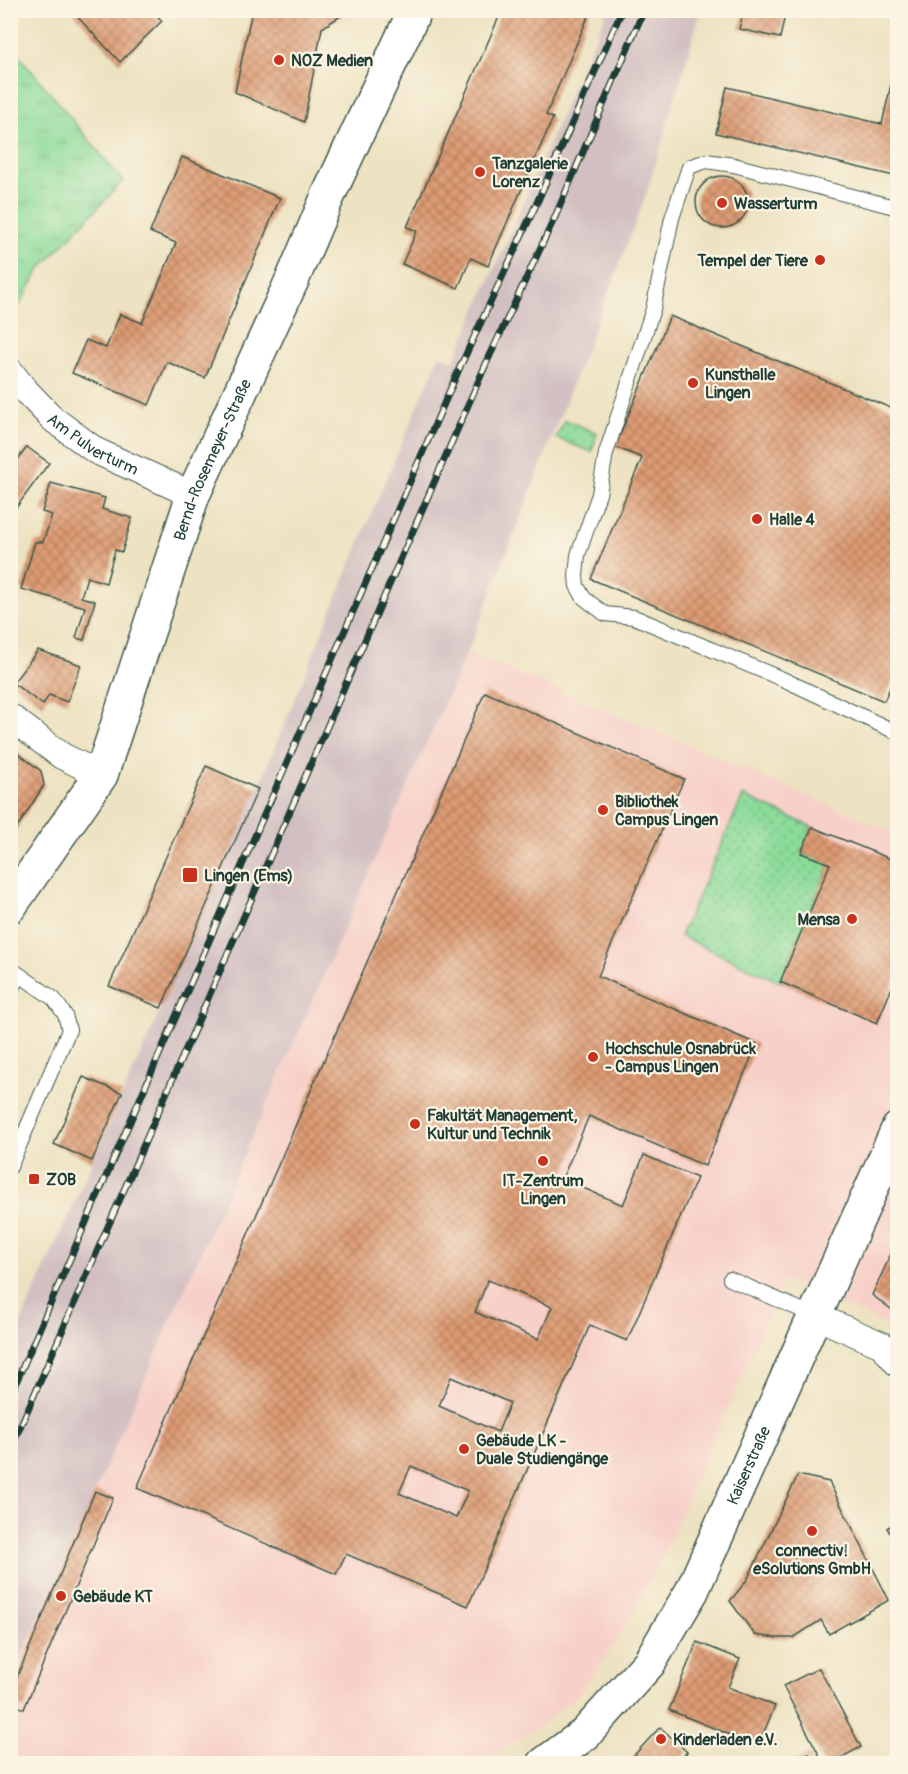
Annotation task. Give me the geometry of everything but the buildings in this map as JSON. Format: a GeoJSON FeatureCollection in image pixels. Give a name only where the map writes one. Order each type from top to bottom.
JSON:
{"type":"FeatureCollection","features":[{"type":"Feature","properties":{"kind":"street","name":"Bernd-Rosemeyer-Straße"},"geometry":{"type":"LineString","coordinates":[[10,906],[102,775],[193,495],[415,10]]}},
{"type":"Feature","properties":{"kind":"street","name":"Am Pulverturm"},"geometry":{"type":"LineString","coordinates":[[10,372],[53,419],[96,451],[193,495]]}},
{"type":"Feature","properties":{"kind":"street"},"geometry":{"type":"LineString","coordinates":[[10,717],[62,756],[102,775]]}},
{"type":"Feature","properties":{"kind":"street","name":"Kaiserstraße"},"geometry":{"type":"LineString","coordinates":[[544,1764],[585,1734],[650,1663],[692,1591],[897,1129]]}},
{"type":"Feature","properties":{"kind":"street"},"geometry":{"type":"LineString","coordinates":[[813,1316],[882,1345],[897,1364]]}},
{"type":"Feature","properties":{"kind":"lane"},"geometry":{"type":"LineString","coordinates":[[897,208],[734,165],[706,161],[689,167],[672,218],[653,309],[606,453],[599,494],[578,555],[576,576],[577,586],[584,598],[605,614],[634,616],[787,681],[897,733]]}},
{"type":"Feature","properties":{"kind":"lane"},"geometry":{"type":"LineString","coordinates":[[10,991],[15,972],[54,999],[65,1015],[69,1030],[10,1167]]}},
{"type":"Feature","properties":{"kind":"lane"},"geometry":{"type":"LineString","coordinates":[[730,1279],[813,1316]]}},
{"type":"Feature","properties":{"kind":"shaded area"},"geometry":{"type":"Polygon","coordinates":[[[607,11],[701,11],[645,198],[475,634],[11,1680],[11,1344],[161,1009],[109,986],[206,766],[258,788],[367,524],[440,355],[454,361],[607,11]]]}},
{"type":"Feature","properties":{"kind":"shaded area","name":"Hochschule Osnabrück - Campus Lingen"},"geometry":{"type":"Polygon","coordinates":[[[467,652],[897,834],[897,1334],[883,1323],[784,1280],[664,1552],[632,1615],[577,1696],[538,1727],[497,1752],[471,1763],[11,1764],[11,1680],[467,652]]]}},
{"type":"Feature","properties":{"kind":"green space"},"geometry":{"type":"Polygon","coordinates":[[[11,46],[123,181],[40,269],[11,320],[11,46]]]}},
{"type":"Feature","properties":{"kind":"green space"},"geometry":{"type":"Polygon","coordinates":[[[565,420],[597,433],[592,452],[556,438],[565,420]]]}},
{"type":"Feature","properties":{"kind":"green space"},"geometry":{"type":"Polygon","coordinates":[[[743,796],[812,827],[801,853],[830,864],[780,982],[680,936],[743,796]]]}},
{"type":"Feature","properties":{"kind":"railway"},"geometry":{"type":"LineString","coordinates":[[10,1396],[460,367],[535,207],[622,10]]}},
{"type":"Feature","properties":{"kind":"railway"},"geometry":{"type":"LineString","coordinates":[[10,1450],[486,364],[555,217],[644,10]]}},
{"type":"Feature","properties":{"kind":"place","name":"NOZ Medien"},"geometry":{"type":"Point","coordinates":[279,60]}},
{"type":"Feature","properties":{"kind":"place","name":"Tanzgalerie Lorenz"},"geometry":{"type":"Point","coordinates":[480,172]}},
{"type":"Feature","properties":{"kind":"place","name":"Wasserturm"},"geometry":{"type":"Point","coordinates":[722,203]}},
{"type":"Feature","properties":{"kind":"place","name":"Tempel der Tiere"},"geometry":{"type":"Point","coordinates":[820,260]}},
{"type":"Feature","properties":{"kind":"place","name":"Kunsthalle Lingen"},"geometry":{"type":"Point","coordinates":[693,383]}},
{"type":"Feature","properties":{"kind":"place","name":"Halle 4"},"geometry":{"type":"Point","coordinates":[757,519]}},
{"type":"Feature","properties":{"kind":"place","name":"Bibliothek Campus Lingen"},"geometry":{"type":"Point","coordinates":[603,810]}},
{"type":"Feature","properties":{"kind":"place","name":"Lingen (Ems)"},"geometry":{"type":"Point","coordinates":[190,875]}},
{"type":"Feature","properties":{"kind":"place","name":"Mensa"},"geometry":{"type":"Point","coordinates":[852,919]}},
{"type":"Feature","properties":{"kind":"place","name":"Hochschule Osnabrück - Campus Lingen"},"geometry":{"type":"Point","coordinates":[593,1057]}},
{"type":"Feature","properties":{"kind":"place","name":"Fakultät Management, Kultur und Technik"},"geometry":{"type":"Point","coordinates":[415,1124]}},
{"type":"Feature","properties":{"kind":"place","name":"IT-Zentrum Lingen"},"geometry":{"type":"Point","coordinates":[543,1161]}},
{"type":"Feature","properties":{"kind":"place","name":"ZOB"},"geometry":{"type":"Point","coordinates":[34,1179]}},
{"type":"Feature","properties":{"kind":"place","name":"Gebäude LK - Duale Studiengänge"},"geometry":{"type":"Point","coordinates":[464,1449]}},
{"type":"Feature","properties":{"kind":"place","name":"connectiv! eSolutions GmbH"},"geometry":{"type":"Point","coordinates":[812,1531]}},
{"type":"Feature","properties":{"kind":"place","name":"Gebäude KT"},"geometry":{"type":"Point","coordinates":[61,1596]}},
{"type":"Feature","properties":{"kind":"place","name":"Kinderladen e.V."},"geometry":{"type":"Point","coordinates":[661,1739]}}]}
